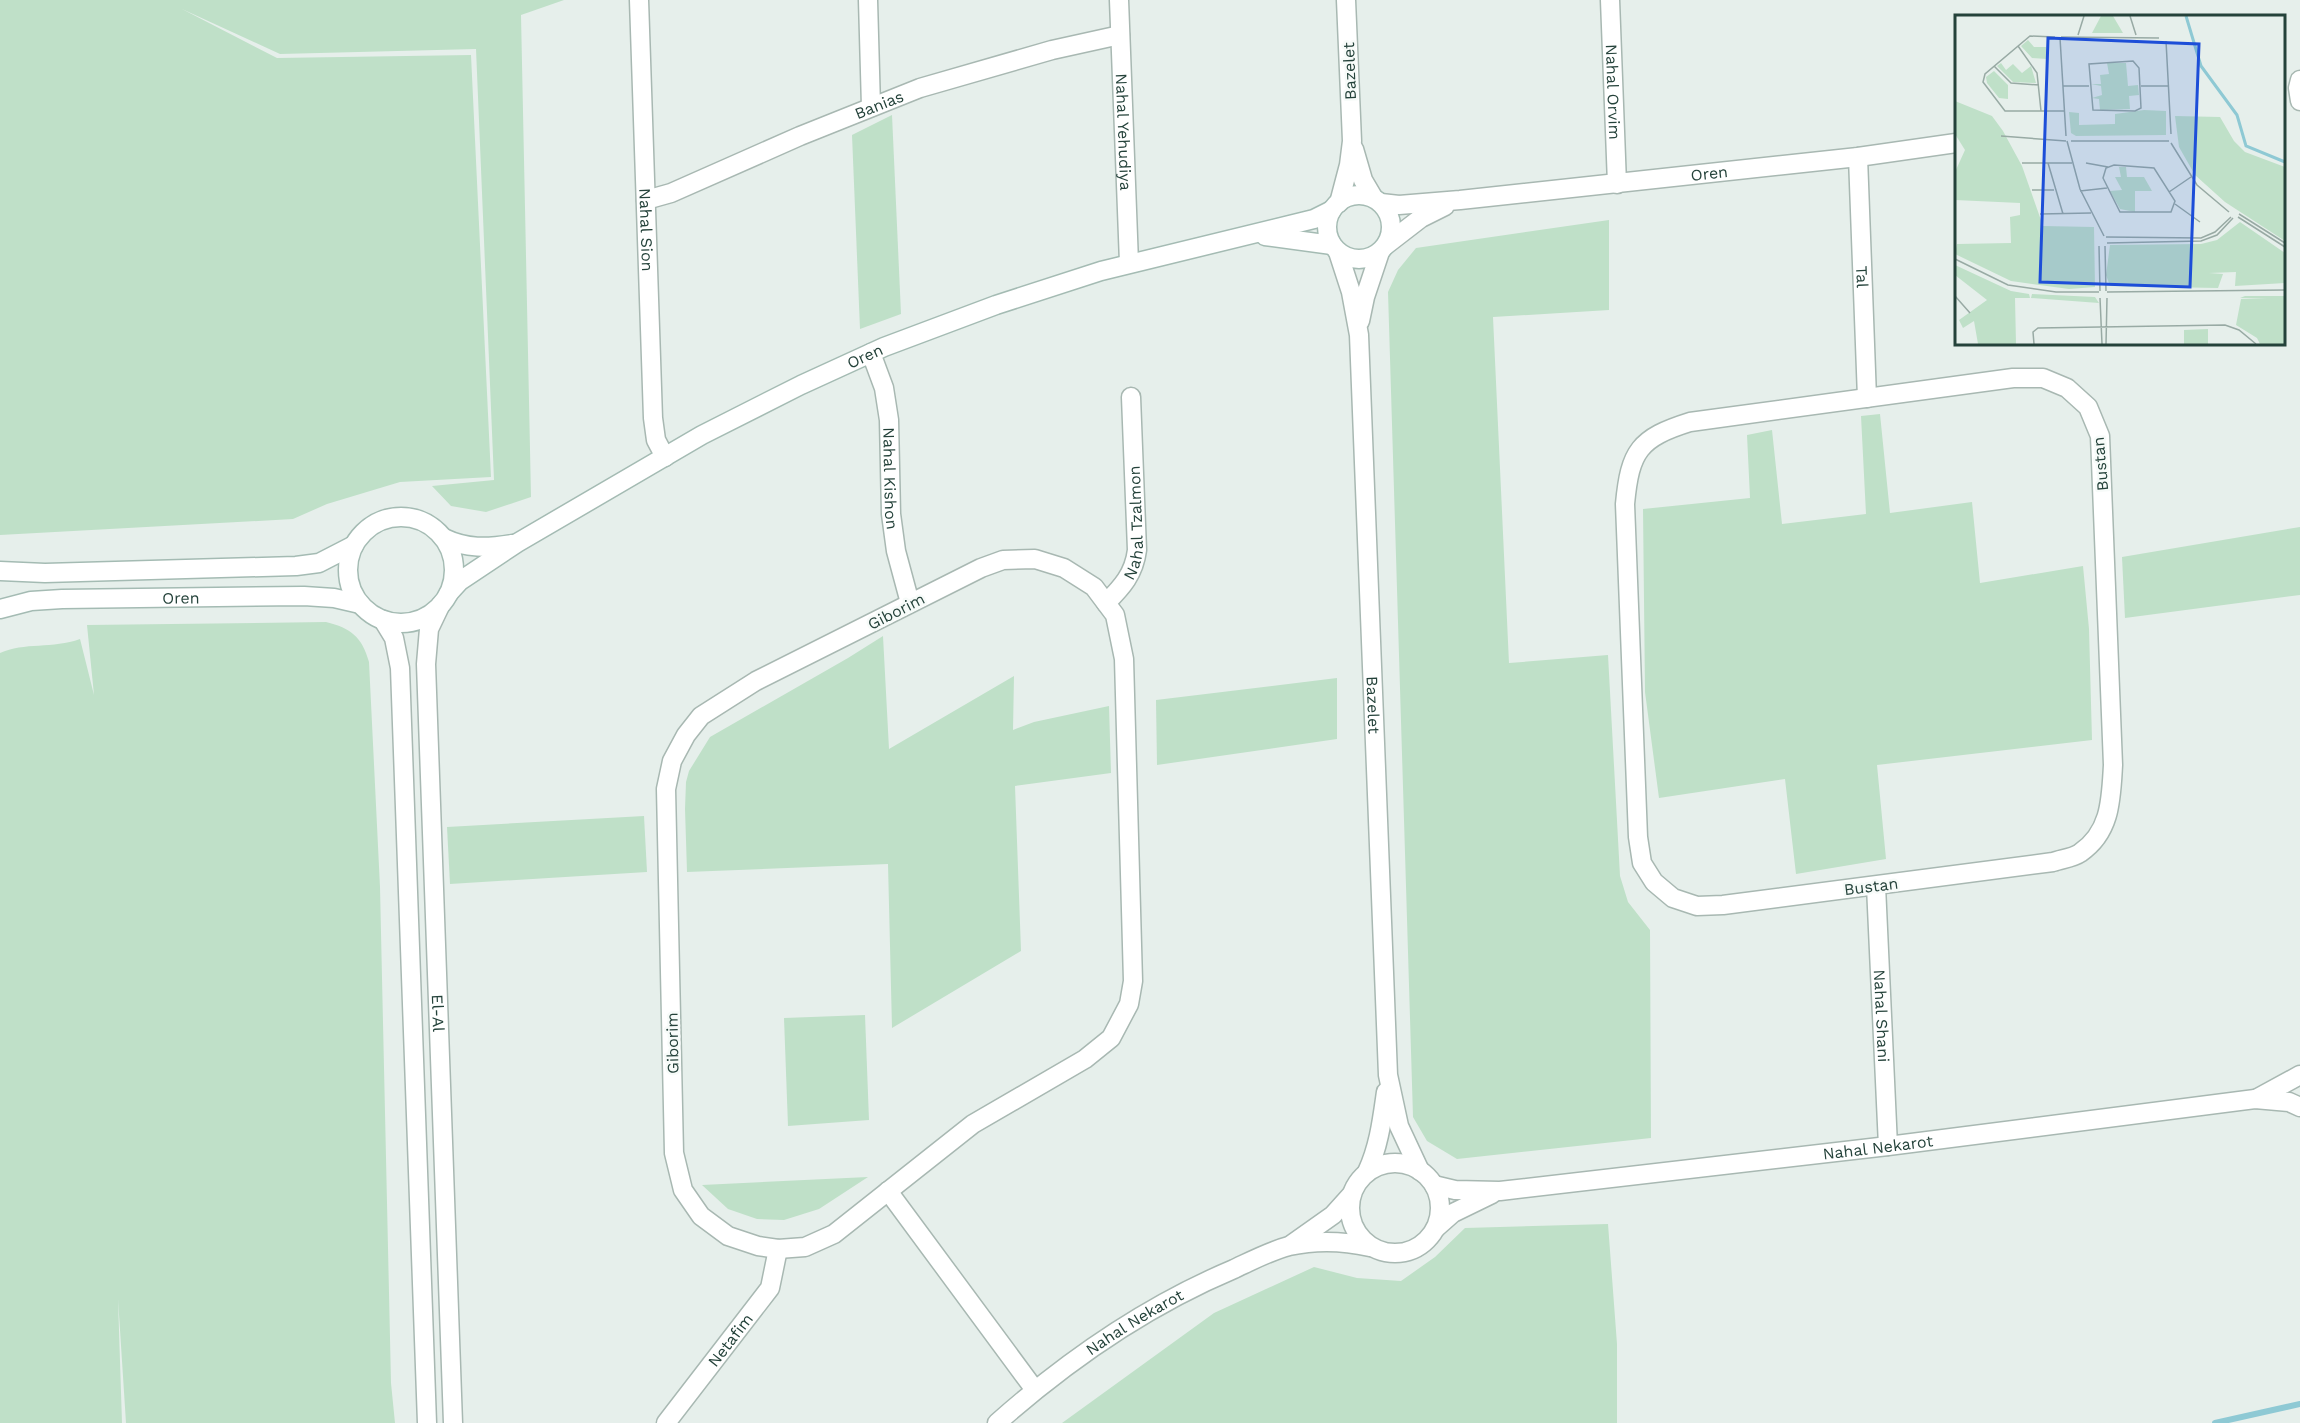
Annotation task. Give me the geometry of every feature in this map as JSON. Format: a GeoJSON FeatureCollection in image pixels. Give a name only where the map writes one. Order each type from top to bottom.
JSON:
{"type":"FeatureCollection","features":[{"type":"Feature","properties":{"kind":"street","name":"Nahal Sion"},"geometry":{"type":"LineString","coordinates":[[639,0],[653,418],[656,440],[665,457]]}},
{"type":"Feature","properties":{"kind":"street"},"geometry":{"type":"LineString","coordinates":[[868,0],[871,107]]}},
{"type":"Feature","properties":{"kind":"street","name":"Nahal Yehudiya"},"geometry":{"type":"LineString","coordinates":[[1119,0],[1129,263]]}},
{"type":"Feature","properties":{"kind":"street","name":"Bazelet"},"geometry":{"type":"LineString","coordinates":[[1336,206],[1349,165],[1352,141],[1346,0]]}},
{"type":"Feature","properties":{"kind":"street","name":"Nahal Orvim"},"geometry":{"type":"LineString","coordinates":[[1610,0],[1617,184]]}},
{"type":"Feature","properties":{"kind":"street","name":"Banias"},"geometry":{"type":"LineString","coordinates":[[646,200],[671,193],[800,136],[920,88],[1052,50],[1120,35]]}},
{"type":"Feature","properties":{"kind":"street"},"geometry":{"type":"LineString","coordinates":[[2285,85],[2300,75]]}},
{"type":"Feature","properties":{"kind":"street"},"geometry":{"type":"LineString","coordinates":[[2300,80],[2298,88],[2300,101]]}},
{"type":"Feature","properties":{"kind":"street"},"geometry":{"type":"LineString","coordinates":[[2285,106],[2300,109]]}},
{"type":"Feature","properties":{"kind":"street","name":"Bazelet"},"geometry":{"type":"LineString","coordinates":[[1352,141],[1363,180],[1377,200]]}},
{"type":"Feature","properties":{"kind":"street","name":"Oren"},"geometry":{"type":"LineString","coordinates":[[1377,200],[1411,204],[1460,200],[1858,157],[1955,143]]}},
{"type":"Feature","properties":{"kind":"street","name":"Tal"},"geometry":{"type":"LineString","coordinates":[[1858,157],[1867,398]]}},
{"type":"Feature","properties":{"kind":"street"},"geometry":{"type":"LineString","coordinates":[[1353,195],[1377,200],[1390,219],[1390,237],[1383,249],[1364,259],[1355,259],[1335,248],[1327,226],[1336,206],[1353,195]]}},
{"type":"Feature","properties":{"kind":"street","name":"Oren"},"geometry":{"type":"LineString","coordinates":[[1383,249],[1421,218],[1460,200]]}},
{"type":"Feature","properties":{"kind":"street","name":"Oren"},"geometry":{"type":"LineString","coordinates":[[445,600],[460,581],[517,543],[665,457],[756,408],[871,353],[996,304],[1129,263],[1314,219],[1336,206]]}},
{"type":"Feature","properties":{"kind":"street","name":"Oren"},"geometry":{"type":"LineString","coordinates":[[1242,237],[1292,239],[1335,248]]}},
{"type":"Feature","properties":{"kind":"street","name":"Bazelet"},"geometry":{"type":"LineString","coordinates":[[1335,248],[1351,292],[1359,335],[1388,1075],[1381,1130],[1377,1148],[1367,1172]]}},
{"type":"Feature","properties":{"kind":"street","name":"Bazelet"},"geometry":{"type":"LineString","coordinates":[[1359,335],[1365,297],[1383,249]]}},
{"type":"Feature","properties":{"kind":"street","name":"Nahal Kishon"},"geometry":{"type":"LineString","coordinates":[[871,353],[884,388],[889,420],[891,514],[896,551],[910,603]]}},
{"type":"Feature","properties":{"kind":"street","name":"Bustan"},"geometry":{"type":"LineString","coordinates":[[2013,378],[2043,378],[2067,388],[2088,407],[2100,436],[2113,765],[2111,806],[2098,837],[2078,854],[2053,862],[1723,905],[1697,906],[1673,898],[1654,882],[1642,863],[1638,837],[1625,504],[1628,473],[1641,447],[1661,431],[1690,422],[1867,398],[2013,378]]}},
{"type":"Feature","properties":{"kind":"street","name":"Nahal Tzalmon"},"geometry":{"type":"LineString","coordinates":[[1106,603],[1126,581],[1135,564],[1137,550],[1131,398]]}},
{"type":"Feature","properties":{"kind":"street"},"geometry":{"type":"LineString","coordinates":[[397,516],[415,518],[431,525],[444,538],[452,554],[454,578],[445,600],[420,620],[401,623],[383,620],[360,604],[353,591],[348,563],[354,546],[364,531],[379,521],[397,516]]}},
{"type":"Feature","properties":{"kind":"street","name":"Oren"},"geometry":{"type":"LineString","coordinates":[[444,538],[465,547],[483,548],[517,543]]}},
{"type":"Feature","properties":{"kind":"street","name":"Oren"},"geometry":{"type":"LineString","coordinates":[[0,571],[45,573],[296,566],[319,563],[354,546]]}},
{"type":"Feature","properties":{"kind":"street","name":"Giborim"},"geometry":{"type":"LineString","coordinates":[[1035,559],[1064,568],[1094,587],[1115,615],[1124,659],[1133,981],[1129,1004],[1111,1038],[1085,1059],[973,1124],[834,1234],[805,1247],[778,1249],[758,1246],[728,1236],[701,1216],[683,1190],[674,1153],[666,789],[672,761],[686,735],[701,716],[756,681],[910,603],[981,568],[1003,560],[1035,559]]}},
{"type":"Feature","properties":{"kind":"street","name":"Oren"},"geometry":{"type":"LineString","coordinates":[[0,609],[31,601],[62,599],[262,596],[334,598],[360,604]]}},
{"type":"Feature","properties":{"kind":"street","name":"El-Al"},"geometry":{"type":"LineString","coordinates":[[445,600],[429,629],[426,664],[453,1423]]}},
{"type":"Feature","properties":{"kind":"street","name":"El-Al"},"geometry":{"type":"LineString","coordinates":[[383,620],[394,638],[400,668],[427,1423]]}},
{"type":"Feature","properties":{"kind":"street","name":"Nahal Shani"},"geometry":{"type":"LineString","coordinates":[[1875,886],[1888,1146]]}},
{"type":"Feature","properties":{"kind":"street","name":"Bazelet"},"geometry":{"type":"LineString","coordinates":[[1388,1075],[1399,1126],[1420,1171]]}},
{"type":"Feature","properties":{"kind":"street","name":"Nahal Nekarot"},"geometry":{"type":"LineString","coordinates":[[2255,1099],[2278,1089],[2300,1075]]}},
{"type":"Feature","properties":{"kind":"street","name":"Nahal Nekarot"},"geometry":{"type":"LineString","coordinates":[[1434,1185],[1455,1190],[1500,1191],[1888,1146],[2255,1099],[2289,1102],[2300,1107]]}},
{"type":"Feature","properties":{"kind":"street"},"geometry":{"type":"LineString","coordinates":[[1390,1163],[1400,1163],[1420,1171],[1434,1185],[1439,1198],[1440,1213],[1436,1228],[1427,1241],[1415,1250],[1400,1254],[1384,1253],[1370,1247],[1359,1237],[1352,1223],[1349,1209],[1351,1195],[1357,1182],[1379,1165],[1390,1163]]}},
{"type":"Feature","properties":{"kind":"street"},"geometry":{"type":"LineString","coordinates":[[888,1191],[1035,1390]]}},
{"type":"Feature","properties":{"kind":"street","name":"Nahal Nekarot"},"geometry":{"type":"LineString","coordinates":[[1436,1228],[1453,1213],[1500,1191]]}},
{"type":"Feature","properties":{"kind":"street","name":"Nahal Nekarot"},"geometry":{"type":"LineString","coordinates":[[997,1423],[1078,1357],[1137,1318],[1208,1280],[1288,1246],[1333,1215],[1351,1195]]}},
{"type":"Feature","properties":{"kind":"street","name":"Nahal Nekarot"},"geometry":{"type":"LineString","coordinates":[[1288,1246],[1341,1242],[1370,1247]]}},
{"type":"Feature","properties":{"kind":"street","name":"Netafim"},"geometry":{"type":"LineString","coordinates":[[666,1423],[770,1288],[778,1249]]}},
{"type":"Feature","properties":{"kind":"green space"},"geometry":{"type":"Polygon","coordinates":[[[0,0],[564,0],[521,15],[531,497],[486,512],[451,506],[432,486],[494,480],[476,49],[280,54],[182,9],[277,58],[471,55],[491,477],[400,482],[327,504],[293,519],[0,535],[0,0]]]}},
{"type":"Feature","properties":{"kind":"green space"},"geometry":{"type":"Polygon","coordinates":[[[892,115],[901,314],[860,329],[852,135],[892,115]]]}},
{"type":"Feature","properties":{"kind":"green space"},"geometry":{"type":"Polygon","coordinates":[[[1609,220],[1609,310],[1493,317],[1509,663],[1608,655],[1620,876],[1628,902],[1650,930],[1651,1138],[1457,1159],[1427,1141],[1413,1117],[1388,292],[1398,270],[1416,248],[1609,220]]]}},
{"type":"Feature","properties":{"kind":"green space"},"geometry":{"type":"Polygon","coordinates":[[[1880,414],[1890,513],[1972,502],[1980,583],[2083,566],[2089,629],[2092,740],[1877,765],[1886,859],[1796,874],[1785,779],[1659,798],[1645,692],[1643,509],[1750,498],[1747,435],[1772,430],[1782,524],[1866,514],[1861,416],[1880,414]]]}},
{"type":"Feature","properties":{"kind":"green space"},"geometry":{"type":"Polygon","coordinates":[[[2300,527],[2300,595],[2125,618],[2122,557],[2300,527]]]}},
{"type":"Feature","properties":{"kind":"green space"},"geometry":{"type":"Polygon","coordinates":[[[326,622],[342,627],[354,635],[363,646],[369,662],[380,887],[391,1383],[395,1423],[126,1423],[118,1299],[122,1423],[0,1423],[0,653],[80,639],[94,695],[87,625],[326,622]]]}},
{"type":"Feature","properties":{"kind":"green space"},"geometry":{"type":"Polygon","coordinates":[[[883,636],[889,749],[1014,676],[1013,730],[1034,722],[1109,706],[1111,773],[1015,786],[1021,951],[892,1028],[888,864],[687,872],[685,809],[686,782],[689,771],[710,737],[883,636]]]}},
{"type":"Feature","properties":{"kind":"green space"},"geometry":{"type":"Polygon","coordinates":[[[1337,678],[1337,739],[1157,765],[1156,700],[1337,678]]]}},
{"type":"Feature","properties":{"kind":"green space"},"geometry":{"type":"Polygon","coordinates":[[[644,816],[647,872],[450,884],[447,827],[644,816]]]}},
{"type":"Feature","properties":{"kind":"green space"},"geometry":{"type":"Polygon","coordinates":[[[865,1015],[869,1120],[788,1126],[784,1018],[865,1015]]]}},
{"type":"Feature","properties":{"kind":"green space"},"geometry":{"type":"Polygon","coordinates":[[[868,1177],[819,1209],[784,1220],[757,1219],[728,1209],[702,1185],[868,1177]]]}},
{"type":"Feature","properties":{"kind":"green space"},"geometry":{"type":"Polygon","coordinates":[[[1608,1224],[1617,1344],[1617,1423],[1062,1423],[1214,1313],[1314,1267],[1357,1278],[1401,1281],[1435,1257],[1465,1228],[1608,1224]]]}},
{"type":"Feature","properties":{"kind":"waterway"},"geometry":{"type":"LineString","coordinates":[[2215,1423],[2300,1404]]}}]}
